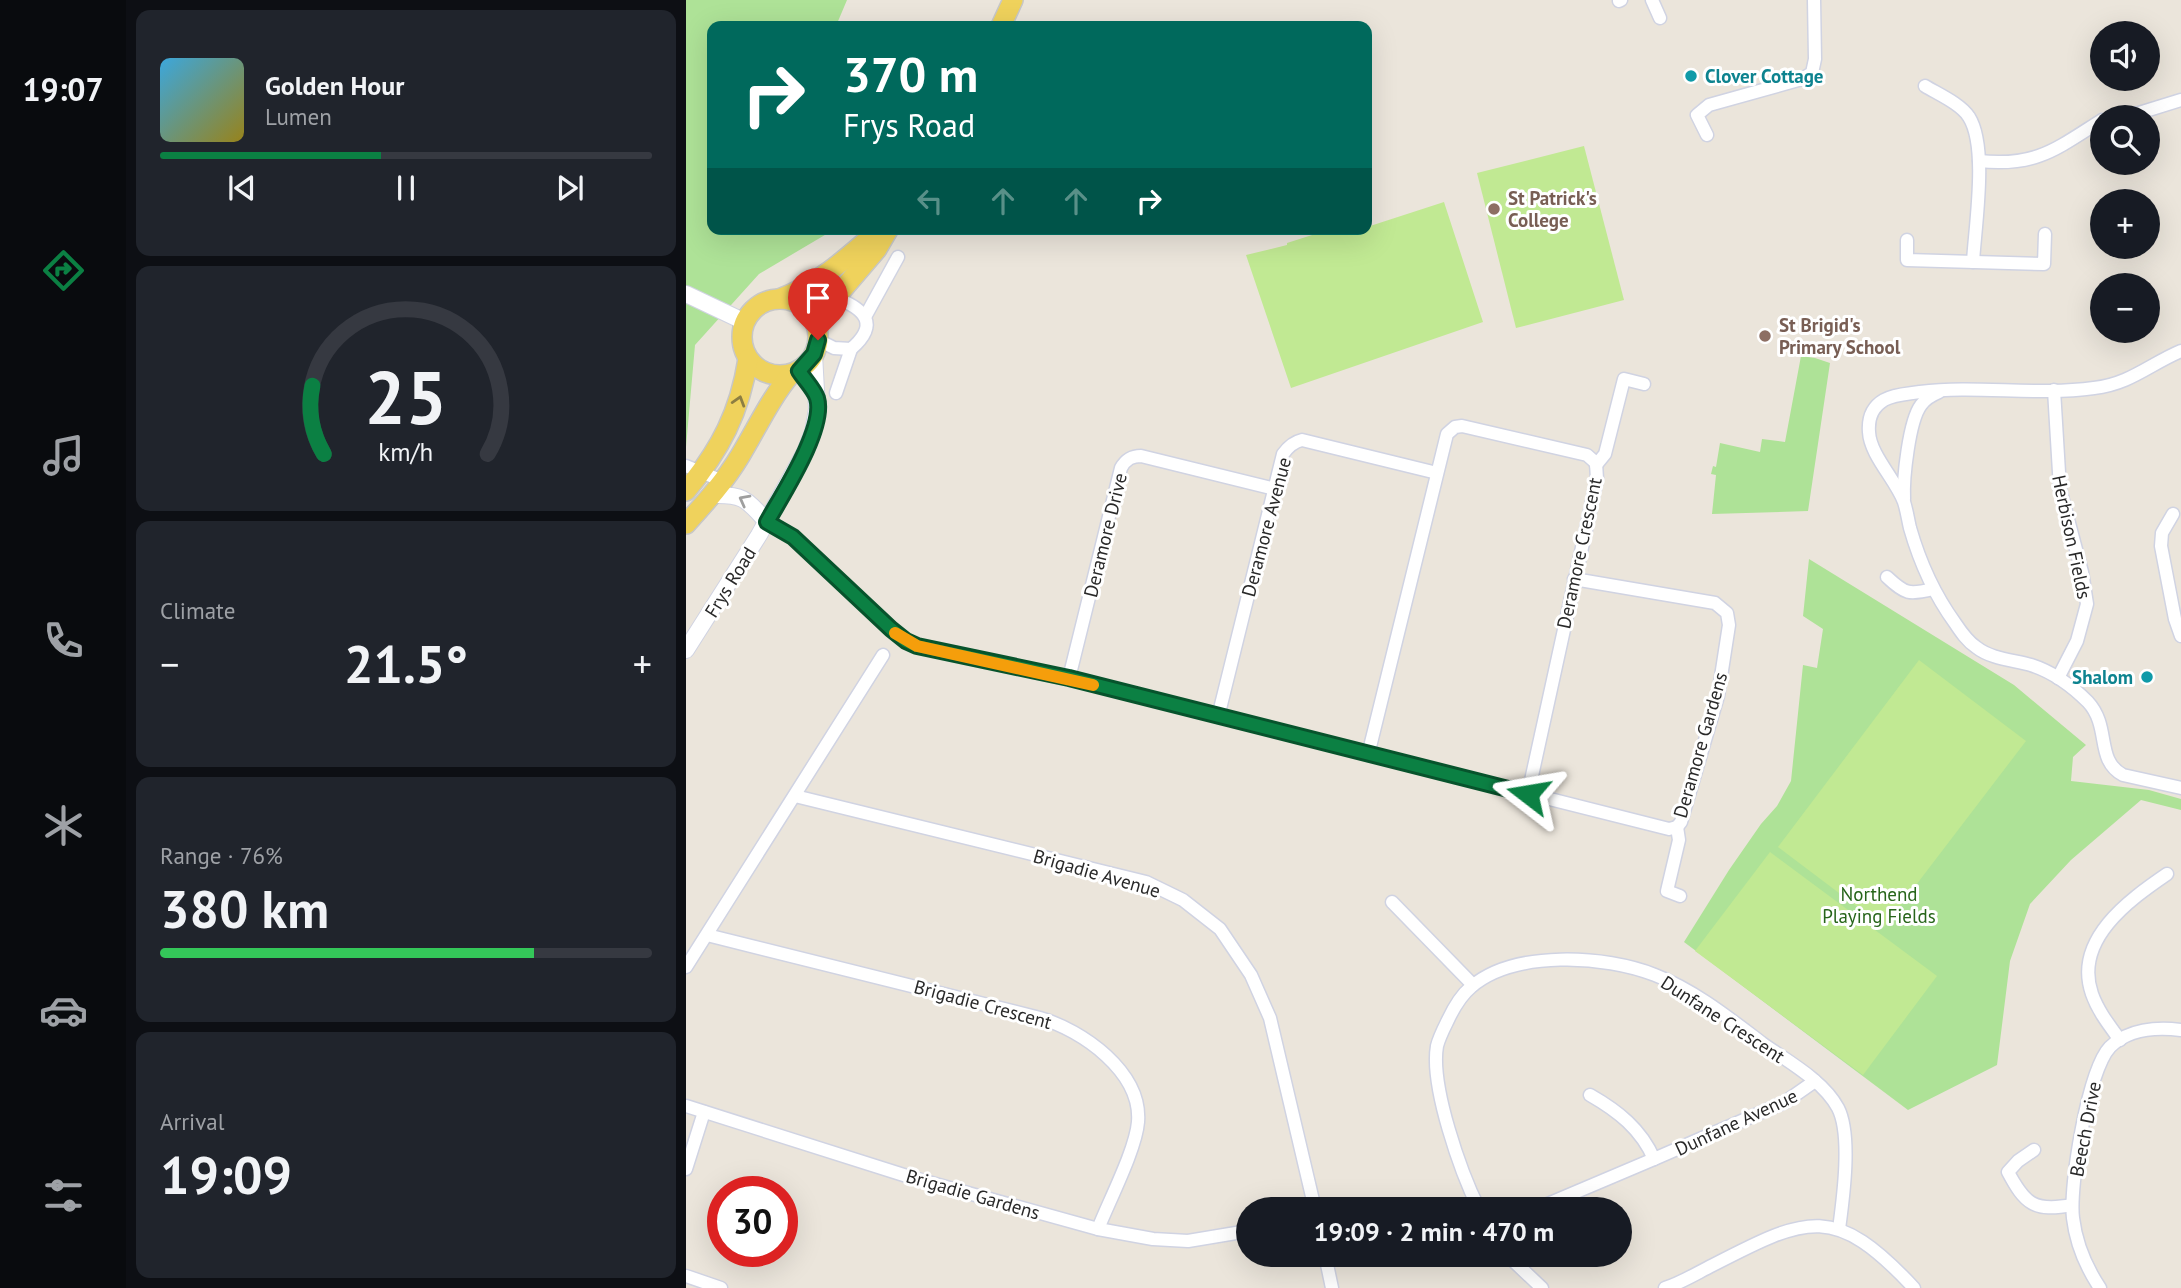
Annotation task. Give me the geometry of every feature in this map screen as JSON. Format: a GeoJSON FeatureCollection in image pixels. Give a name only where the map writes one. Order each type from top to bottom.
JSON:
{"type":"FeatureCollection","features":[{"type":"Feature","properties":{"kind":"main road"},"geometry":{"type":"LineString","coordinates":[[1003,21],[1013,0]]}},
{"type":"Feature","properties":{"kind":"main road"},"geometry":{"type":"LineString","coordinates":[[795,372],[779,376],[767,373],[748,359],[742,341],[745,322],[759,306],[798,292],[832,271],[873,235]]}},
{"type":"Feature","properties":{"kind":"main road"},"geometry":{"type":"LineString","coordinates":[[686,524],[739,459],[775,392],[795,372],[816,340],[836,298],[885,235]]}},
{"type":"Feature","properties":{"kind":"main road"},"geometry":{"type":"LineString","coordinates":[[779,299],[802,306],[810,314],[816,340]]}},
{"type":"Feature","properties":{"kind":"main road"},"geometry":{"type":"LineString","coordinates":[[686,491],[694,469],[722,441],[737,408],[748,359]]}},
{"type":"Feature","properties":{"kind":"street"},"geometry":{"type":"LineString","coordinates":[[1652,0],[1660,18]]}},
{"type":"Feature","properties":{"kind":"street"},"geometry":{"type":"LineString","coordinates":[[1707,135],[1697,115],[1714,102],[1802,79],[1812,73],[1815,59],[1814,0]]}},
{"type":"Feature","properties":{"kind":"street"},"geometry":{"type":"LineString","coordinates":[[1925,86],[1968,116],[1978,138],[1973,262]]}},
{"type":"Feature","properties":{"kind":"street"},"geometry":{"type":"LineString","coordinates":[[2160,106],[2181,100]]}},
{"type":"Feature","properties":{"kind":"street"},"geometry":{"type":"LineString","coordinates":[[1979,161],[1997,163],[2030,160],[2057,148],[2090,127]]}},
{"type":"Feature","properties":{"kind":"street"},"geometry":{"type":"LineString","coordinates":[[1908,240],[1908,260],[2044,264],[2045,234]]}},
{"type":"Feature","properties":{"kind":"street"},"geometry":{"type":"LineString","coordinates":[[865,317],[898,257]]}},
{"type":"Feature","properties":{"kind":"street"},"geometry":{"type":"LineString","coordinates":[[686,294],[745,322]]}},
{"type":"Feature","properties":{"kind":"street"},"geometry":{"type":"LineString","coordinates":[[836,298],[856,307],[865,317],[867,328],[862,340],[851,349],[836,393]]}},
{"type":"Feature","properties":{"kind":"street"},"geometry":{"type":"LineString","coordinates":[[816,340],[834,348],[851,349]]}},
{"type":"Feature","properties":{"kind":"street","name":"Frys Road"},"geometry":{"type":"LineString","coordinates":[[686,650],[767,522],[805,452],[816,419],[816,340]]}},
{"type":"Feature","properties":{"kind":"street"},"geometry":{"type":"LineString","coordinates":[[2181,351],[2137,376],[2096,388],[1945,389],[1889,397],[1871,414],[1869,436],[1904,502],[1917,550],[1933,589],[1941,605],[1974,646],[1994,656],[2034,666],[2073,688],[2097,713],[2102,727],[2106,759],[2115,771],[2181,788]]}},
{"type":"Feature","properties":{"kind":"street"},"geometry":{"type":"LineString","coordinates":[[795,372],[817,397]]}},
{"type":"Feature","properties":{"kind":"street"},"geometry":{"type":"LineString","coordinates":[[1597,465],[1605,454],[1625,379],[1644,384]]}},
{"type":"Feature","properties":{"kind":"street"},"geometry":{"type":"LineString","coordinates":[[1904,502],[1904,469],[1917,414],[1925,401],[1945,389]]}},
{"type":"Feature","properties":{"kind":"street","name":"Herbison Fields"},"geometry":{"type":"LineString","coordinates":[[2054,390],[2060,489],[2082,572],[2087,604],[2077,641],[2058,678]]}},
{"type":"Feature","properties":{"kind":"street","name":"Deramore Crescent"},"geometry":{"type":"LineString","coordinates":[[1368,755],[1445,437],[1450,430],[1458,426],[1587,455],[1594,459],[1597,465],[1597,479],[1528,794]]}},
{"type":"Feature","properties":{"kind":"street","name":"Deramore Avenue"},"geometry":{"type":"LineString","coordinates":[[1218,717],[1283,454],[1289,446],[1302,440],[1437,473]]}},
{"type":"Feature","properties":{"kind":"street","name":"Deramore Drive"},"geometry":{"type":"LineString","coordinates":[[1069,678],[1121,468],[1127,460],[1141,456],[1275,489]]}},
{"type":"Feature","properties":{"kind":"street"},"geometry":{"type":"LineString","coordinates":[[694,469],[718,488],[745,498],[767,522],[793,537],[906,641],[1002,665],[1069,678],[1668,829],[1677,827],[1679,840],[1667,891],[1680,896]]}},
{"type":"Feature","properties":{"kind":"street"},"geometry":{"type":"LineString","coordinates":[[2173,514],[2164,529],[2161,542],[2181,636]]}},
{"type":"Feature","properties":{"kind":"street"},"geometry":{"type":"LineString","coordinates":[[1887,577],[1900,590],[1913,594],[1933,589]]}},
{"type":"Feature","properties":{"kind":"street","name":"Deramore Gardens"},"geometry":{"type":"LineString","coordinates":[[1574,579],[1715,603],[1727,613],[1729,627],[1718,696],[1681,822],[1677,827]]}},
{"type":"Feature","properties":{"kind":"street"},"geometry":{"type":"LineString","coordinates":[[686,967],[883,655]]}},
{"type":"Feature","properties":{"kind":"street","name":"Brigadie Avenue"},"geometry":{"type":"LineString","coordinates":[[795,796],[1146,883],[1183,900],[1220,929],[1251,975],[1270,1018],[1312,1197]]}},
{"type":"Feature","properties":{"kind":"street"},"geometry":{"type":"LineString","coordinates":[[2166,874],[2118,912],[2102,931],[2088,972],[2091,993],[2100,1012],[2120,1040],[2153,1029],[2181,1030]]}},
{"type":"Feature","properties":{"kind":"street"},"geometry":{"type":"LineString","coordinates":[[1392,902],[1473,985]]}},
{"type":"Feature","properties":{"kind":"street","name":"Brigadie Crescent"},"geometry":{"type":"LineString","coordinates":[[707,935],[1040,1018],[1074,1031],[1094,1044],[1123,1077],[1135,1100],[1138,1117],[1133,1143],[1098,1229]]}},
{"type":"Feature","properties":{"kind":"street","name":"Dunfane Crescent"},"geometry":{"type":"LineString","coordinates":[[1474,1197],[1442,1104],[1436,1067],[1437,1046],[1460,998],[1473,985],[1506,969],[1556,960],[1612,965],[1653,974],[1670,981],[1710,1006],[1815,1081],[1836,1105],[1842,1118],[1844,1171],[1839,1229]]}},
{"type":"Feature","properties":{"kind":"street","name":"Beech Drive"},"geometry":{"type":"LineString","coordinates":[[2100,1288],[2079,1245],[2072,1205],[2074,1180],[2092,1084],[2104,1054],[2120,1040]]}},
{"type":"Feature","properties":{"kind":"street","name":"Dunfane Avenue"},"geometry":{"type":"LineString","coordinates":[[1564,1197],[1796,1097],[1815,1081]]}},
{"type":"Feature","properties":{"kind":"street","name":"Dunfane Avenue"},"geometry":{"type":"LineString","coordinates":[[1590,1095],[1626,1120],[1645,1141],[1654,1159]]}},
{"type":"Feature","properties":{"kind":"street","name":"Brigadie Gardens"},"geometry":{"type":"LineString","coordinates":[[686,1105],[910,1177],[1098,1229],[1153,1239],[1188,1241],[1236,1233]]}},
{"type":"Feature","properties":{"kind":"street"},"geometry":{"type":"LineString","coordinates":[[686,1169],[704,1112]]}},
{"type":"Feature","properties":{"kind":"street"},"geometry":{"type":"LineString","coordinates":[[2034,1150],[2008,1172],[2022,1196],[2040,1208],[2072,1205]]}},
{"type":"Feature","properties":{"kind":"street"},"geometry":{"type":"LineString","coordinates":[[1665,1288],[1784,1230],[1818,1226],[1839,1229],[1875,1250],[1914,1288]]}},
{"type":"Feature","properties":{"kind":"street"},"geometry":{"type":"LineString","coordinates":[[1328,1267],[1332,1288]]}},
{"type":"Feature","properties":{"kind":"street"},"geometry":{"type":"LineString","coordinates":[[1520,1267],[1542,1288]]}},
{"type":"Feature","properties":{"kind":"street"},"geometry":{"type":"LineString","coordinates":[[686,1276],[721,1288]]}},
{"type":"Feature","properties":{"kind":"green space"},"geometry":{"type":"Polygon","coordinates":[[[686,0],[847,0],[838,21],[707,21],[707,235],[825,235],[759,274],[695,345],[686,447],[686,0]]]}},
{"type":"Feature","properties":{"kind":"green space"},"geometry":{"type":"Polygon","coordinates":[[[1584,146],[1624,300],[1516,328],[1477,173],[1584,146]]]}},
{"type":"Feature","properties":{"kind":"green space"},"geometry":{"type":"Polygon","coordinates":[[[1444,202],[1483,322],[1291,388],[1246,255],[1287,245],[1312,235],[1372,235],[1372,225],[1444,202]]]}},
{"type":"Feature","properties":{"kind":"green space"},"geometry":{"type":"Polygon","coordinates":[[[1801,356],[1830,363],[1808,511],[1712,514],[1716,475],[1711,474],[1713,466],[1716,467],[1720,443],[1760,452],[1762,439],[1785,442],[1801,356]]]}},
{"type":"Feature","properties":{"kind":"green space","name":"Northend Playing Fields"},"geometry":{"type":"Polygon","coordinates":[[[1809,559],[2014,685],[2086,745],[2073,757],[2071,781],[2149,790],[2181,799],[2181,810],[2141,800],[2071,860],[2030,904],[2010,961],[1997,1065],[1908,1110],[1684,942],[1729,870],[1777,806],[1791,781],[1803,665],[1817,668],[1823,629],[1803,616],[1809,559]]]}},
{"type":"Feature","properties":{"kind":"green space"},"geometry":{"type":"Polygon","coordinates":[[[1919,660],[2026,741],[1884,927],[1778,847],[1919,660]]]}},
{"type":"Feature","properties":{"kind":"green space"},"geometry":{"type":"Polygon","coordinates":[[[1770,852],[1937,976],[1863,1075],[1695,951],[1770,852]]]}},
{"type":"Feature","properties":{"kind":"slow traffic"},"geometry":{"type":"LineString","coordinates":[[895,633],[917,646],[1093,685]]}},
{"type":"Feature","properties":{"kind":"place","name":"Clover Cottage"},"geometry":{"type":"Point","coordinates":[1691,76]}},
{"type":"Feature","properties":{"kind":"place","name":"St Patrick's College"},"geometry":{"type":"Point","coordinates":[1494,209]}},
{"type":"Feature","properties":{"kind":"place","name":"St Brigid's Primary School"},"geometry":{"type":"Point","coordinates":[1765,336]}},
{"type":"Feature","properties":{"kind":"place","name":"Shalom"},"geometry":{"type":"Point","coordinates":[2147,677]}},
{"type":"Feature","properties":{"kind":"route"},"geometry":{"type":"LineString","coordinates":[[818,340],[814,354],[799,371],[817,397],[813,432],[767,522],[793,537],[906,641],[917,646],[1069,678],[1528,794]]}}]}
